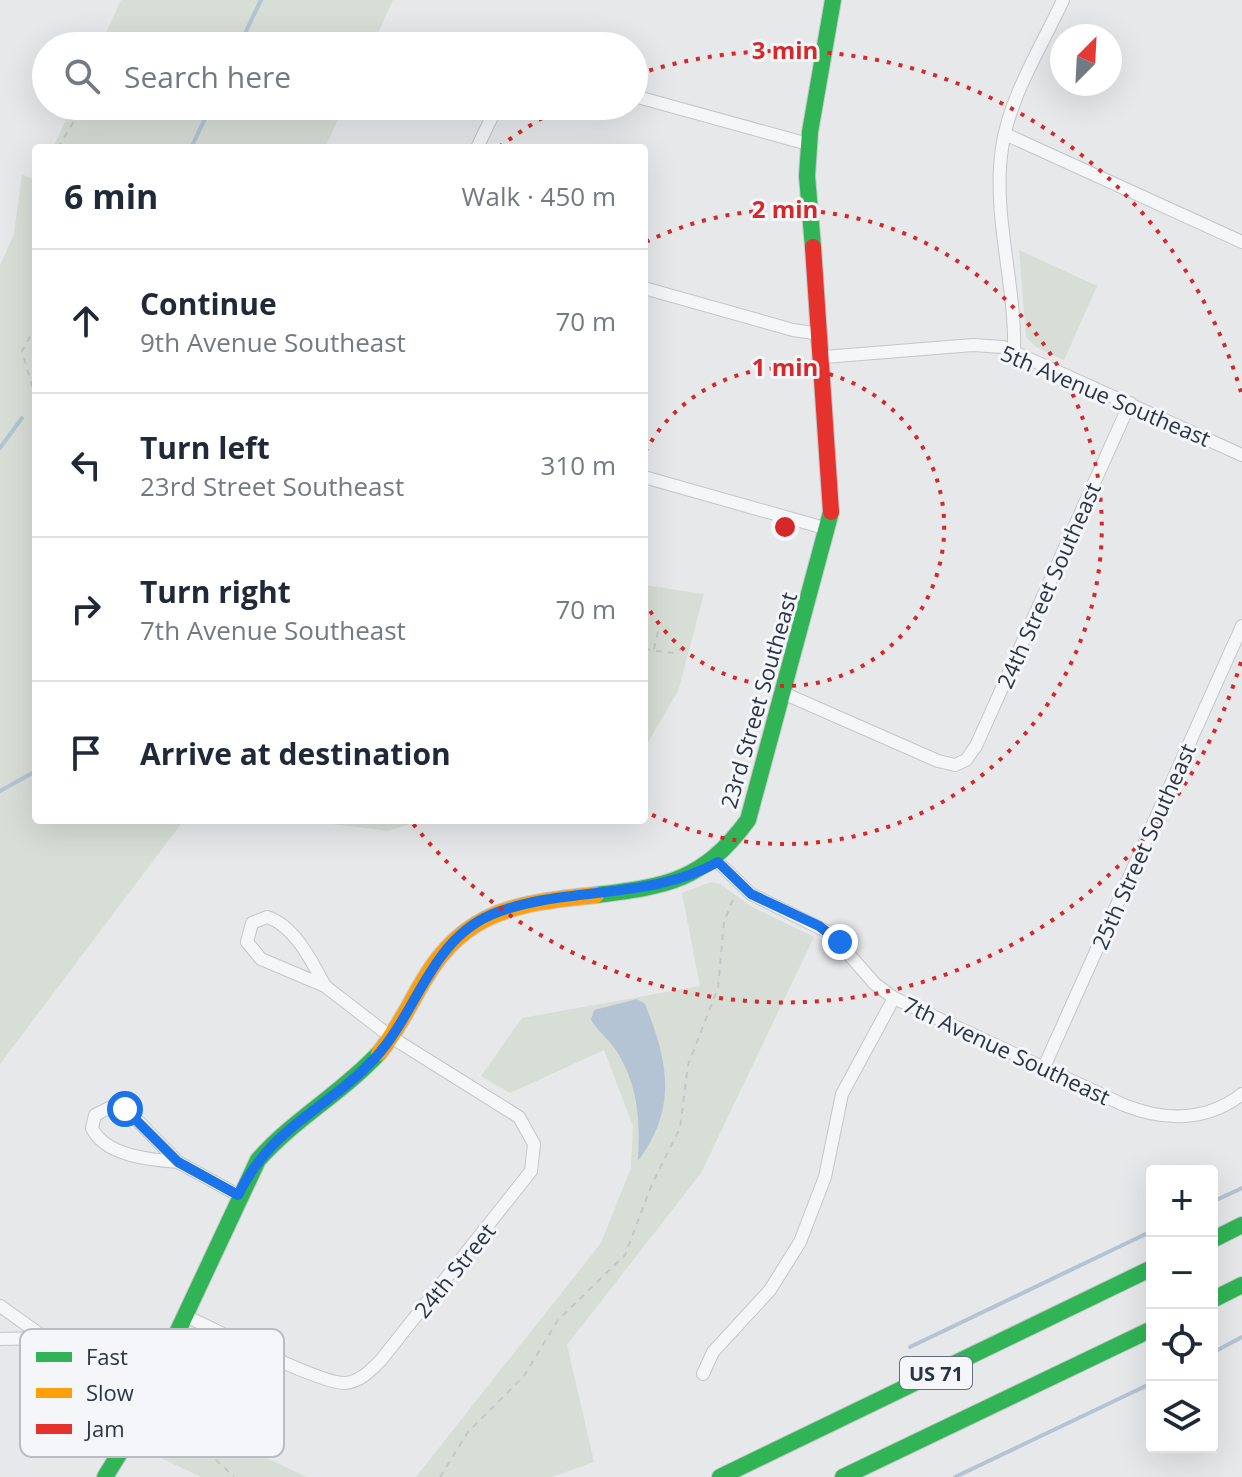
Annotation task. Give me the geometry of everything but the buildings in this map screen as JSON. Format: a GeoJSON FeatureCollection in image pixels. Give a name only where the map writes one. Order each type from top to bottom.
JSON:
{"type":"FeatureCollection","features":[{"type":"Feature","properties":{"kind":"main road","name":"23rd Street Southeast"},"geometry":{"type":"LineString","coordinates":[[718,862],[736,841],[750,814],[828,529],[833,495],[824,357],[807,205],[808,144],[833,0]]}},
{"type":"Feature","properties":{"kind":"main road"},"geometry":{"type":"LineString","coordinates":[[177,1329],[238,1195],[271,1144],[367,1065],[391,1037],[446,947],[480,920],[522,906],[676,880],[718,862]]}},
{"type":"Feature","properties":{"kind":"main road"},"geometry":{"type":"LineString","coordinates":[[1218,1237],[1242,1225]]}},
{"type":"Feature","properties":{"kind":"main road","name":"US 71"},"geometry":{"type":"LineString","coordinates":[[720,1477],[1146,1271]]}},
{"type":"Feature","properties":{"kind":"main road"},"geometry":{"type":"LineString","coordinates":[[1218,1297],[1242,1285]]}},
{"type":"Feature","properties":{"kind":"main road","name":"US 71"},"geometry":{"type":"LineString","coordinates":[[843,1477],[1146,1332]]}},
{"type":"Feature","properties":{"kind":"main road"},"geometry":{"type":"LineString","coordinates":[[864,1477],[1001,1402]]}},
{"type":"Feature","properties":{"kind":"main road"},"geometry":{"type":"LineString","coordinates":[[105,1477],[116,1457]]}},
{"type":"Feature","properties":{"kind":"street"},"geometry":{"type":"LineString","coordinates":[[1014,351],[1000,180],[1005,134],[1063,0]]}},
{"type":"Feature","properties":{"kind":"street"},"geometry":{"type":"LineString","coordinates":[[648,100],[808,144]]}},
{"type":"Feature","properties":{"kind":"street"},"geometry":{"type":"LineString","coordinates":[[479,144],[490,120]]}},
{"type":"Feature","properties":{"kind":"street"},"geometry":{"type":"LineString","coordinates":[[1005,134],[1242,242]]}},
{"type":"Feature","properties":{"kind":"street"},"geometry":{"type":"LineString","coordinates":[[648,289],[793,330],[821,334]]}},
{"type":"Feature","properties":{"kind":"street","name":"5th Avenue Southeast"},"geometry":{"type":"LineString","coordinates":[[824,357],[973,345],[1014,351],[1242,455]]}},
{"type":"Feature","properties":{"kind":"street","name":"24th Street Southeast"},"geometry":{"type":"LineString","coordinates":[[783,693],[938,761],[961,763],[976,746],[1130,403]]}},
{"type":"Feature","properties":{"kind":"street"},"geometry":{"type":"LineString","coordinates":[[648,478],[828,529]]}},
{"type":"Feature","properties":{"kind":"street","name":"25th Street Southeast"},"geometry":{"type":"LineString","coordinates":[[1044,1067],[1242,626]]}},
{"type":"Feature","properties":{"kind":"street","name":"7th Avenue Southeast"},"geometry":{"type":"LineString","coordinates":[[718,862],[740,886],[830,933],[875,984],[894,998],[1124,1105],[1162,1117],[1179,1118],[1213,1111],[1242,1094]]}},
{"type":"Feature","properties":{"kind":"street"},"geometry":{"type":"LineString","coordinates":[[325,986],[312,961],[283,925],[267,917],[252,923],[247,942],[253,953],[290,974],[325,986],[391,1037]]}},
{"type":"Feature","properties":{"kind":"street"},"geometry":{"type":"LineString","coordinates":[[703,1374],[713,1352],[770,1290],[800,1242],[825,1177],[842,1094],[894,998]]}},
{"type":"Feature","properties":{"kind":"street","name":"24th Street"},"geometry":{"type":"LineString","coordinates":[[284,1361],[334,1382],[351,1382],[366,1375],[523,1186],[534,1163],[534,1144],[527,1125],[507,1108],[391,1037]]}},
{"type":"Feature","properties":{"kind":"street"},"geometry":{"type":"LineString","coordinates":[[178,1162],[138,1155],[105,1144],[92,1128],[95,1115],[113,1106],[125,1109],[178,1162],[238,1195]]}},
{"type":"Feature","properties":{"kind":"street"},"geometry":{"type":"LineString","coordinates":[[0,1306],[32,1329]]}},
{"type":"Feature","properties":{"kind":"street","name":"24th Street"},"geometry":{"type":"LineString","coordinates":[[183,1315],[214,1329]]}},
{"type":"Feature","properties":{"kind":"street"},"geometry":{"type":"LineString","coordinates":[[0,1339],[20,1339]]}},
{"type":"Feature","properties":{"kind":"path"},"geometry":{"type":"LineString","coordinates":[[60,144],[75,120]]}},
{"type":"Feature","properties":{"kind":"path"},"geometry":{"type":"LineString","coordinates":[[32,333],[22,351],[32,386]]}},
{"type":"Feature","properties":{"kind":"path"},"geometry":{"type":"LineString","coordinates":[[654,650],[659,627]]}},
{"type":"Feature","properties":{"kind":"path"},"geometry":{"type":"LineString","coordinates":[[648,649],[673,653],[681,649]]}},
{"type":"Feature","properties":{"kind":"path"},"geometry":{"type":"LineString","coordinates":[[440,1477],[468,1432],[524,1376],[558,1320],[625,1255],[652,1184],[680,1128],[688,1065],[718,988],[724,922],[740,886]]}},
{"type":"Feature","properties":{"kind":"path"},"geometry":{"type":"LineString","coordinates":[[213,1457],[234,1477]]}},
{"type":"Feature","properties":{"kind":"shaded area"},"geometry":{"type":"Polygon","coordinates":[[[121,0],[393,0],[378,32],[106,32],[121,0]]]}},
{"type":"Feature","properties":{"kind":"shaded area"},"geometry":{"type":"Polygon","coordinates":[[[66,120],[338,120],[327,144],[55,144],[66,120]]]}},
{"type":"Feature","properties":{"kind":"shaded area"},"geometry":{"type":"Polygon","coordinates":[[[22,175],[32,179],[32,824],[181,824],[0,1064],[0,265],[14,234],[22,175]]]}},
{"type":"Feature","properties":{"kind":"shaded area"},"geometry":{"type":"Polygon","coordinates":[[[1019,250],[1097,286],[1064,360],[1036,347],[1026,337],[1019,250]]]}},
{"type":"Feature","properties":{"kind":"shaded area"},"geometry":{"type":"Polygon","coordinates":[[[648,586],[704,594],[678,691],[648,742],[648,586]]]}},
{"type":"Feature","properties":{"kind":"shaded area"},"geometry":{"type":"Polygon","coordinates":[[[333,824],[410,824],[388,831],[333,824]]]}},
{"type":"Feature","properties":{"kind":"shaded area"},"geometry":{"type":"Polygon","coordinates":[[[711,882],[720,884],[752,907],[814,937],[701,1173],[567,1345],[594,1462],[552,1477],[416,1477],[601,1243],[631,1168],[633,1126],[604,1050],[510,1093],[481,1076],[522,1018],[700,986],[682,893],[711,882]]]}},
{"type":"Feature","properties":{"kind":"shaded area"},"geometry":{"type":"Polygon","coordinates":[[[159,1457],[264,1457],[307,1477],[201,1477],[159,1457]]]}},
{"type":"Feature","properties":{"kind":"water"},"geometry":{"type":"Polygon","coordinates":[[[637,999],[645,1004],[653,1025],[665,1084],[659,1122],[638,1161],[638,1120],[631,1081],[616,1050],[591,1020],[594,1010],[637,999]]]}},
{"type":"Feature","properties":{"kind":"waterway"},"geometry":{"type":"LineString","coordinates":[[246,32],[261,0]]}},
{"type":"Feature","properties":{"kind":"waterway"},"geometry":{"type":"LineString","coordinates":[[193,144],[204,120]]}},
{"type":"Feature","properties":{"kind":"waterway"},"geometry":{"type":"LineString","coordinates":[[0,448],[22,418]]}},
{"type":"Feature","properties":{"kind":"waterway"},"geometry":{"type":"LineString","coordinates":[[0,791],[32,773]]}},
{"type":"Feature","properties":{"kind":"waterway"},"geometry":{"type":"LineString","coordinates":[[1218,1199],[1242,1188]]}},
{"type":"Feature","properties":{"kind":"waterway"},"geometry":{"type":"LineString","coordinates":[[910,1347],[1146,1234]]}},
{"type":"Feature","properties":{"kind":"waterway"},"geometry":{"type":"LineString","coordinates":[[1218,1350],[1242,1337]]}},
{"type":"Feature","properties":{"kind":"waterway"},"geometry":{"type":"LineString","coordinates":[[955,1477],[1146,1386]]}},
{"type":"Feature","properties":{"kind":"traffic: fast"},"geometry":{"type":"LineString","coordinates":[[813,247],[807,176],[810,132],[833,0]]}},
{"type":"Feature","properties":{"kind":"traffic: fast"},"geometry":{"type":"LineString","coordinates":[[596,895],[644,888],[682,877],[715,856],[748,820],[831,512]]}},
{"type":"Feature","properties":{"kind":"traffic: fast"},"geometry":{"type":"LineString","coordinates":[[179,1329],[258,1160],[379,1053]]}},
{"type":"Feature","properties":{"kind":"traffic: fast"},"geometry":{"type":"LineString","coordinates":[[1218,1237],[1242,1225]]}},
{"type":"Feature","properties":{"kind":"traffic: fast"},"geometry":{"type":"LineString","coordinates":[[720,1477],[1146,1271]]}},
{"type":"Feature","properties":{"kind":"traffic: fast"},"geometry":{"type":"LineString","coordinates":[[1218,1297],[1242,1285]]}},
{"type":"Feature","properties":{"kind":"traffic: fast"},"geometry":{"type":"LineString","coordinates":[[843,1477],[1146,1332]]}},
{"type":"Feature","properties":{"kind":"traffic: fast"},"geometry":{"type":"LineString","coordinates":[[105,1477],[117,1457]]}},
{"type":"Feature","properties":{"kind":"traffic: slow"},"geometry":{"type":"LineString","coordinates":[[379,1053],[440,956],[476,924],[519,907],[596,895]]}},
{"type":"Feature","properties":{"kind":"traffic: jam"},"geometry":{"type":"LineString","coordinates":[[813,247],[831,512]]}},
{"type":"Feature","properties":{"kind":"route"},"geometry":{"type":"LineString","coordinates":[[125,1109],[178,1162],[238,1195],[271,1144],[367,1065],[382,1049],[452,940],[471,925],[499,911],[654,885],[690,875],[718,862],[751,894],[819,926],[840,942]]}}]}
